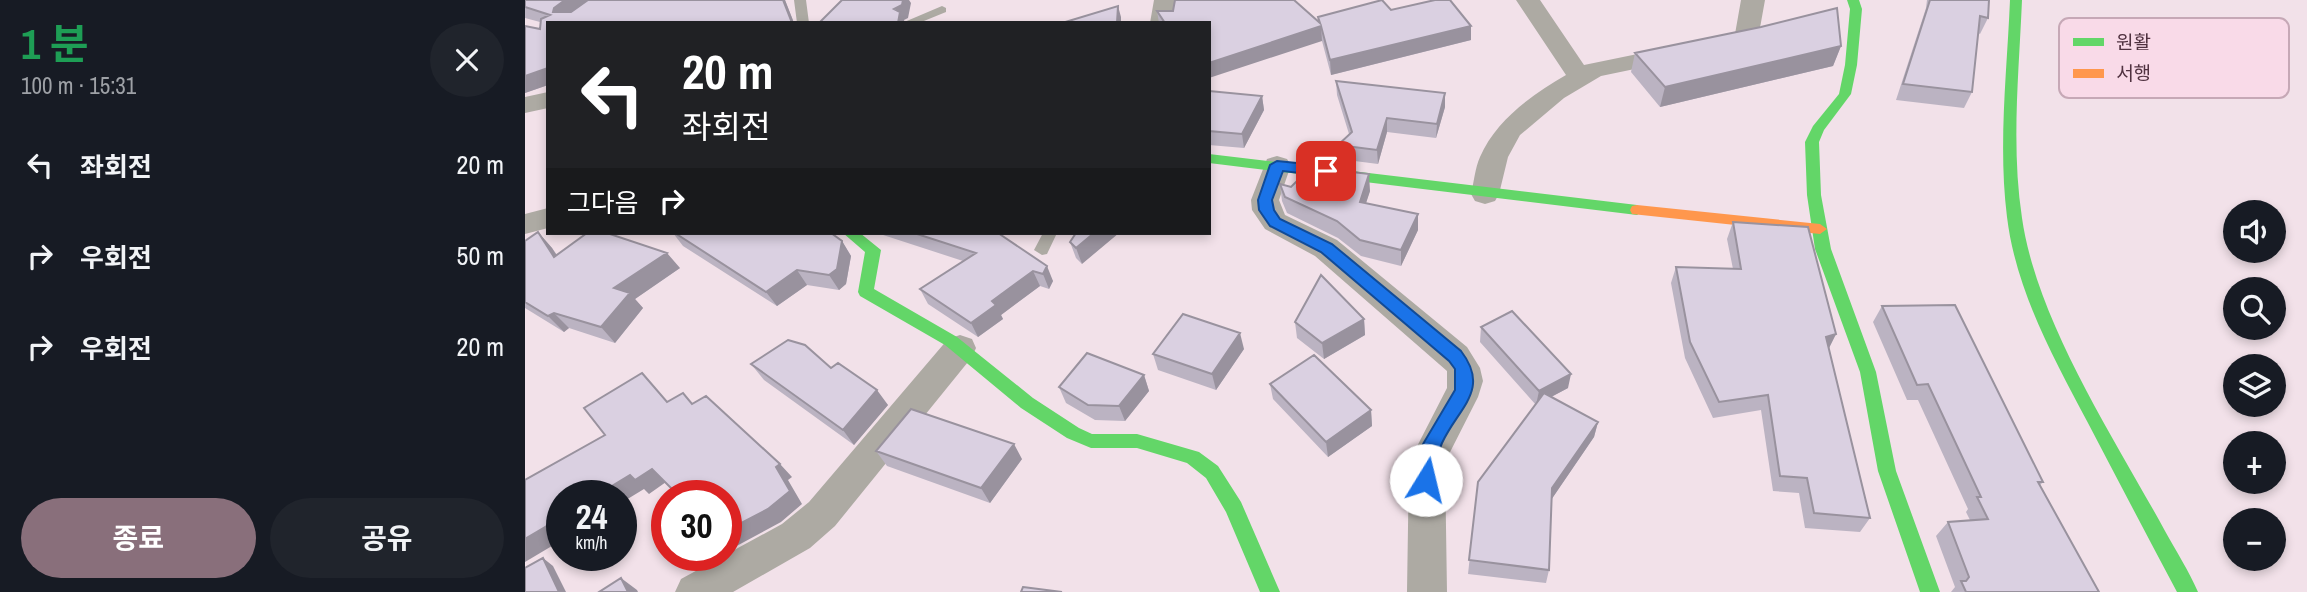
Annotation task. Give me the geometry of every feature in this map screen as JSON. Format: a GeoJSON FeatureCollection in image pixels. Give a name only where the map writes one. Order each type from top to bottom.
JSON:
{"type":"FeatureCollection","features":[{"type":"Feature","properties":{"kind":"street"},"geometry":{"type":"LineString","coordinates":[[1162,21],[1166,0]]}},
{"type":"Feature","properties":{"kind":"street"},"geometry":{"type":"LineString","coordinates":[[1528,0],[1580,77]]}},
{"type":"Feature","properties":{"kind":"street"},"geometry":{"type":"LineString","coordinates":[[1485,194],[1494,157],[1510,130],[1555,92],[1593,70],[1746,39],[1753,0]]}},
{"type":"Feature","properties":{"kind":"street"},"geometry":{"type":"LineString","coordinates":[[1853,0],[1856,9],[1846,94],[1832,115],[1816,131],[1811,145],[1820,229],[1823,249],[1868,372],[1888,471],[1930,592]]}},
{"type":"Feature","properties":{"kind":"street"},"geometry":{"type":"LineString","coordinates":[[2016,0],[2011,187],[2019,241],[2032,287],[2046,325],[2070,373],[2188,592]]}},
{"type":"Feature","properties":{"kind":"street"},"geometry":{"type":"LineString","coordinates":[[525,105],[546,100]]}},
{"type":"Feature","properties":{"kind":"street"},"geometry":{"type":"LineString","coordinates":[[1211,158],[1485,194],[1820,229]]}},
{"type":"Feature","properties":{"kind":"street"},"geometry":{"type":"LineString","coordinates":[[1277,165],[1265,200],[1267,210],[1275,222],[1326,248],[1455,356],[1463,367],[1466,381],[1464,391],[1432,444],[1427,462],[1427,592]]}},
{"type":"Feature","properties":{"kind":"street"},"geometry":{"type":"LineString","coordinates":[[525,224],[546,219]]}},
{"type":"Feature","properties":{"kind":"street"},"geometry":{"type":"LineString","coordinates":[[853,235],[873,250],[866,292],[960,348],[1027,403],[1073,433],[1091,441],[1137,440],[1193,457],[1212,472],[1234,508],[1270,592]]}},
{"type":"Feature","properties":{"kind":"street"},"geometry":{"type":"LineString","coordinates":[[695,592],[796,536],[822,514],[960,348]]}},
{"type":"Feature","properties":{"kind":"lane"},"geometry":{"type":"LineString","coordinates":[[800,0],[803,21]]}},
{"type":"Feature","properties":{"kind":"lane"},"geometry":{"type":"LineString","coordinates":[[913,21],[942,10]]}},
{"type":"Feature","properties":{"kind":"lane"},"geometry":{"type":"LineString","coordinates":[[1042,250],[1049,235]]}},
{"type":"Feature","properties":{"kind":"building"},"geometry":{"type":"Polygon","coordinates":[[[525,0],[565,0],[554,8],[553,12],[571,12],[588,0],[783,0],[791,21],[546,21],[546,69],[525,76],[525,26],[540,29],[541,19],[550,15],[525,7],[525,0]]]}},
{"type":"Feature","properties":{"kind":"building"},"geometry":{"type":"Polygon","coordinates":[[[842,0],[903,0],[902,5],[894,9],[900,12],[898,21],[821,21],[842,0]]]}},
{"type":"Feature","properties":{"kind":"building"},"geometry":{"type":"Polygon","coordinates":[[[1175,0],[1294,0],[1320,23],[1318,17],[1382,0],[1391,10],[1435,0],[1450,0],[1471,26],[1330,60],[1321,26],[1211,62],[1211,21],[1164,21],[1157,11],[1173,11],[1175,0]]]}},
{"type":"Feature","properties":{"kind":"building"},"geometry":{"type":"Polygon","coordinates":[[[1930,0],[1989,0],[1988,18],[1980,16],[1972,92],[1903,84],[1930,0]]]}},
{"type":"Feature","properties":{"kind":"building"},"geometry":{"type":"Polygon","coordinates":[[[1118,6],[1117,21],[1069,21],[1118,6]]]}},
{"type":"Feature","properties":{"kind":"building"},"geometry":{"type":"Polygon","coordinates":[[[1837,8],[1841,46],[1665,87],[1635,53],[1761,27],[1837,8]]]}},
{"type":"Feature","properties":{"kind":"building"},"geometry":{"type":"Polygon","coordinates":[[[1336,81],[1445,93],[1437,124],[1387,118],[1377,150],[1338,145],[1352,132],[1336,81]]]}},
{"type":"Feature","properties":{"kind":"building"},"geometry":{"type":"Polygon","coordinates":[[[1211,91],[1262,96],[1242,134],[1211,131],[1211,91]]]}},
{"type":"Feature","properties":{"kind":"building"},"geometry":{"type":"Polygon","coordinates":[[[1311,167],[1369,174],[1360,202],[1418,214],[1401,250],[1360,240],[1337,221],[1285,197],[1280,184],[1291,187],[1311,167]]]}},
{"type":"Feature","properties":{"kind":"building"},"geometry":{"type":"Polygon","coordinates":[[[1733,222],[1808,227],[1836,334],[1826,337],[1870,518],[1814,513],[1807,478],[1780,476],[1768,395],[1719,402],[1690,342],[1676,267],[1741,269],[1733,222]]]}},
{"type":"Feature","properties":{"kind":"building"},"geometry":{"type":"Polygon","coordinates":[[[538,232],[554,257],[584,235],[613,235],[667,253],[614,288],[630,293],[601,327],[554,313],[548,316],[525,302],[525,241],[538,232]]]}},
{"type":"Feature","properties":{"kind":"building"},"geometry":{"type":"Polygon","coordinates":[[[678,235],[834,235],[842,241],[837,269],[829,275],[797,270],[766,292],[678,235]]]}},
{"type":"Feature","properties":{"kind":"building"},"geometry":{"type":"Polygon","coordinates":[[[920,235],[1001,235],[1047,266],[1043,274],[1033,271],[992,301],[996,305],[971,323],[920,289],[976,253],[920,235]]]}},
{"type":"Feature","properties":{"kind":"building"},"geometry":{"type":"Polygon","coordinates":[[[1075,235],[1092,235],[1076,248],[1070,242],[1075,235]]]}},
{"type":"Feature","properties":{"kind":"building"},"geometry":{"type":"Polygon","coordinates":[[[1321,275],[1364,319],[1322,343],[1295,322],[1321,275]]]}},
{"type":"Feature","properties":{"kind":"building"},"geometry":{"type":"Polygon","coordinates":[[[1955,305],[2043,482],[2038,482],[2099,592],[1966,592],[1961,581],[1966,581],[1969,577],[1948,522],[1988,519],[1977,497],[1981,497],[1928,384],[1917,385],[1882,306],[1955,305]]]}},
{"type":"Feature","properties":{"kind":"building"},"geometry":{"type":"Polygon","coordinates":[[[1512,311],[1571,374],[1539,391],[1481,327],[1512,311]]]}},
{"type":"Feature","properties":{"kind":"building"},"geometry":{"type":"Polygon","coordinates":[[[1183,314],[1240,333],[1212,374],[1153,354],[1183,314]]]}},
{"type":"Feature","properties":{"kind":"building"},"geometry":{"type":"Polygon","coordinates":[[[788,340],[805,345],[831,368],[838,363],[877,390],[843,430],[751,364],[788,340]]]}},
{"type":"Feature","properties":{"kind":"building"},"geometry":{"type":"Polygon","coordinates":[[[1087,353],[1144,375],[1119,406],[1088,405],[1059,387],[1087,353]]]}},
{"type":"Feature","properties":{"kind":"building"},"geometry":{"type":"Polygon","coordinates":[[[1314,355],[1371,410],[1326,442],[1270,384],[1314,355]]]}},
{"type":"Feature","properties":{"kind":"building"},"geometry":{"type":"Polygon","coordinates":[[[642,373],[667,402],[683,393],[692,404],[706,396],[780,464],[776,467],[790,491],[768,509],[742,523],[742,480],[663,480],[652,469],[635,480],[630,475],[622,480],[546,480],[546,527],[525,539],[525,480],[605,435],[584,408],[642,373]]]}},
{"type":"Feature","properties":{"kind":"building"},"geometry":{"type":"Polygon","coordinates":[[[1544,393],[1598,422],[1552,488],[1549,570],[1469,560],[1478,482],[1544,393]]]}},
{"type":"Feature","properties":{"kind":"building"},"geometry":{"type":"Polygon","coordinates":[[[911,409],[1014,444],[981,488],[876,451],[911,409]]]}},
{"type":"Feature","properties":{"kind":"building"},"geometry":{"type":"Polygon","coordinates":[[[543,558],[546,571],[549,571],[559,592],[525,592],[525,568],[543,558]]]}},
{"type":"Feature","properties":{"kind":"building"},"geometry":{"type":"Polygon","coordinates":[[[621,578],[628,592],[599,592],[621,578]]]}},
{"type":"Feature","properties":{"kind":"building"},"geometry":{"type":"Polygon","coordinates":[[[1023,587],[1062,592],[1021,592],[1023,587]]]}},
{"type":"Feature","properties":{"kind":"traffic: fast"},"geometry":{"type":"LineString","coordinates":[[1853,0],[1856,9],[1851,65],[1845,94],[1818,129],[1812,142],[1814,195],[1823,249],[1868,372],[1887,471],[1930,592]]}},
{"type":"Feature","properties":{"kind":"traffic: fast"},"geometry":{"type":"LineString","coordinates":[[2016,0],[2010,163],[2014,219],[2021,252],[2056,345],[2188,592]]}},
{"type":"Feature","properties":{"kind":"traffic: fast"},"geometry":{"type":"LineString","coordinates":[[1211,158],[1637,210]]}},
{"type":"Feature","properties":{"kind":"traffic: fast"},"geometry":{"type":"LineString","coordinates":[[853,235],[873,250],[866,292],[951,341],[1027,403],[1073,433],[1091,441],[1137,441],[1193,457],[1212,472],[1234,508],[1270,592]]}},
{"type":"Feature","properties":{"kind":"traffic: slow"},"geometry":{"type":"LineString","coordinates":[[1637,210],[1820,229]]}},
{"type":"Feature","properties":{"kind":"route"},"geometry":{"type":"LineString","coordinates":[[1326,171],[1277,165],[1265,200],[1267,210],[1275,222],[1326,248],[1455,356],[1463,367],[1466,381],[1464,391],[1432,444],[1426,480]]}}]}
